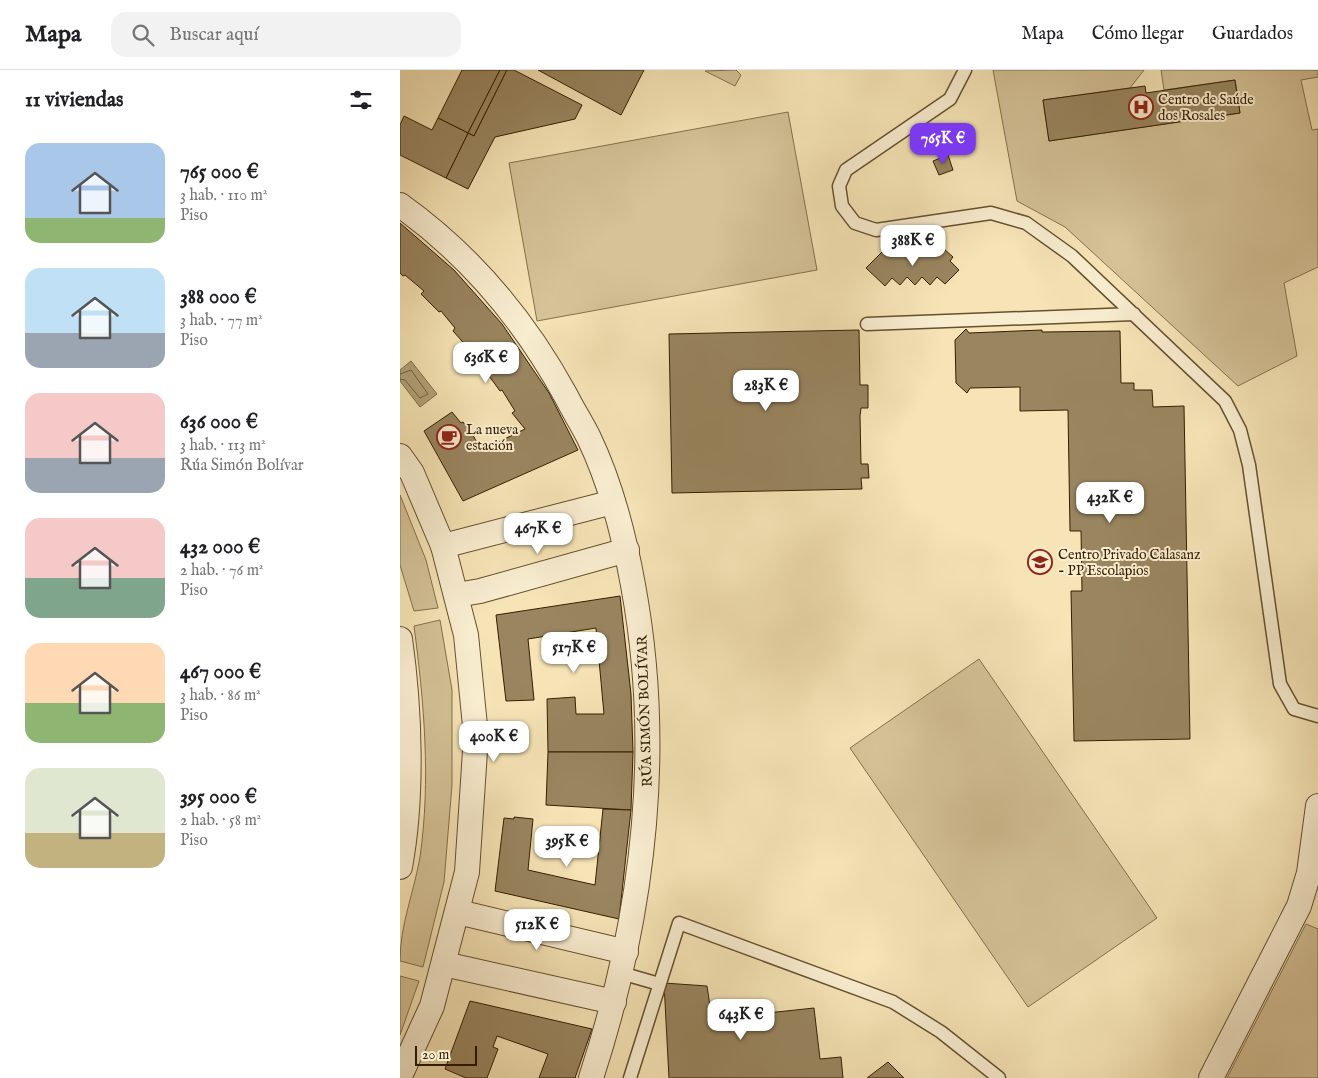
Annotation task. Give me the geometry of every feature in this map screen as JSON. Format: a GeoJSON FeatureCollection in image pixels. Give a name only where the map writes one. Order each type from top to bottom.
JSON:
{"type":"FeatureCollection","features":[{"type":"Feature","properties":{"kind":"street","name":"RÚA SIMÓN BOLÍVAR"},"geometry":{"type":"LineString","coordinates":[[400,205],[461,256],[499,295],[526,330],[552,370],[590,439],[613,502],[627,550],[643,640],[647,723],[647,802],[638,878],[624,963],[591,1078]]}},
{"type":"Feature","properties":{"kind":"street"},"geometry":{"type":"LineString","coordinates":[[400,456],[412,473],[444,546],[466,634],[476,736],[468,872],[432,1006],[400,1076]]}},
{"type":"Feature","properties":{"kind":"street"},"geometry":{"type":"LineString","coordinates":[[444,546],[613,502]]}},
{"type":"Feature","properties":{"kind":"street"},"geometry":{"type":"LineString","coordinates":[[457,595],[627,550]]}},
{"type":"Feature","properties":{"kind":"street"},"geometry":{"type":"LineString","coordinates":[[400,639],[408,716],[409,770],[400,866]]}},
{"type":"Feature","properties":{"kind":"street"},"geometry":{"type":"LineString","coordinates":[[1211,1078],[1299,906],[1308,872],[1318,806]]}},
{"type":"Feature","properties":{"kind":"street"},"geometry":{"type":"LineString","coordinates":[[458,912],[624,963]]}},
{"type":"Feature","properties":{"kind":"street"},"geometry":{"type":"LineString","coordinates":[[444,964],[614,1002]]}},
{"type":"Feature","properties":{"kind":"lane"},"geometry":{"type":"LineString","coordinates":[[965,70],[950,99],[846,170],[839,186],[842,206],[855,223],[876,230],[991,213],[1026,223],[1072,256],[1225,401],[1240,430],[1248,465],[1280,684],[1294,709],[1318,716]]}},
{"type":"Feature","properties":{"kind":"lane"},"geometry":{"type":"LineString","coordinates":[[866,324],[1134,314]]}},
{"type":"Feature","properties":{"kind":"lane"},"geometry":{"type":"LineString","coordinates":[[630,1078],[679,923],[893,1002],[941,1032],[999,1078]]}},
{"type":"Feature","properties":{"kind":"lane"},"geometry":{"type":"LineString","coordinates":[[624,963],[659,984]]}},
{"type":"Feature","properties":{"kind":"shaded area"},"geometry":{"type":"Polygon","coordinates":[[[736,70],[741,75],[735,86],[705,71],[736,70]]]}},
{"type":"Feature","properties":{"kind":"shaded area"},"geometry":{"type":"Polygon","coordinates":[[[993,70],[1144,70],[1130,88],[1043,100],[1049,141],[1240,113],[1235,80],[1164,90],[1161,70],[1318,70],[1318,77],[1301,80],[1312,130],[1318,129],[1318,267],[1284,283],[1297,356],[1238,386],[1065,227],[1017,201],[993,70]]]}},
{"type":"Feature","properties":{"kind":"shaded area"},"geometry":{"type":"Polygon","coordinates":[[[788,112],[817,270],[537,321],[509,163],[788,112]]]}},
{"type":"Feature","properties":{"kind":"shaded area"},"geometry":{"type":"Polygon","coordinates":[[[400,495],[426,560],[438,608],[414,611],[400,565],[400,495]]]}},
{"type":"Feature","properties":{"kind":"shaded area"},"geometry":{"type":"Polygon","coordinates":[[[440,620],[452,690],[452,785],[444,882],[423,967],[400,961],[402,934],[420,857],[425,799],[425,741],[421,683],[414,626],[440,620]]]}},
{"type":"Feature","properties":{"kind":"shaded area"},"geometry":{"type":"Polygon","coordinates":[[[979,659],[1157,918],[1028,1007],[850,748],[979,659]]]}},
{"type":"Feature","properties":{"kind":"shaded area"},"geometry":{"type":"Polygon","coordinates":[[[1306,924],[1318,929],[1318,1078],[1227,1078],[1306,924]]]}},
{"type":"Feature","properties":{"kind":"shaded area"},"geometry":{"type":"Polygon","coordinates":[[[400,976],[419,981],[400,1035],[400,976]]]}},
{"type":"Feature","properties":{"kind":"water"},"geometry":{"type":"Polygon","coordinates":[[[411,361],[437,394],[420,407],[400,381],[400,370],[411,361]]]}},
{"type":"Feature","properties":{"kind":"building"},"geometry":{"type":"Polygon","coordinates":[[[462,70],[500,70],[468,133],[438,118],[462,70]]]}},
{"type":"Feature","properties":{"kind":"building"},"geometry":{"type":"Polygon","coordinates":[[[500,70],[507,70],[474,136],[468,133],[500,70]]]}},
{"type":"Feature","properties":{"kind":"building"},"geometry":{"type":"Polygon","coordinates":[[[507,70],[514,70],[582,105],[575,119],[495,137],[468,189],[446,178],[468,133],[474,136],[507,70]]]}},
{"type":"Feature","properties":{"kind":"building"},"geometry":{"type":"Polygon","coordinates":[[[538,70],[644,70],[621,115],[538,70]]]}},
{"type":"Feature","properties":{"kind":"building","name":"Centro de Saúde dos Rosales"},"geometry":{"type":"Polygon","coordinates":[[[1235,80],[1240,113],[1049,141],[1043,100],[1145,86],[1146,93],[1235,80]]]}},
{"type":"Feature","properties":{"kind":"building"},"geometry":{"type":"Polygon","coordinates":[[[404,116],[432,130],[438,118],[468,133],[446,178],[400,155],[400,125],[404,116]]]}},
{"type":"Feature","properties":{"kind":"building"},"geometry":{"type":"Polygon","coordinates":[[[948,155],[953,170],[939,175],[933,161],[948,155]]]}},
{"type":"Feature","properties":{"kind":"building"},"geometry":{"type":"Polygon","coordinates":[[[400,223],[454,270],[502,324],[549,393],[578,450],[463,501],[424,431],[452,412],[461,423],[463,422],[474,437],[476,441],[473,443],[476,449],[484,445],[486,448],[525,429],[512,413],[515,411],[502,390],[500,391],[484,369],[486,368],[453,331],[455,328],[441,311],[439,312],[421,294],[424,291],[400,273],[400,223]]]}},
{"type":"Feature","properties":{"kind":"building"},"geometry":{"type":"Polygon","coordinates":[[[898,248],[907,257],[914,249],[922,256],[929,249],[937,256],[944,249],[953,257],[950,261],[959,270],[945,284],[937,277],[930,285],[922,277],[915,285],[907,277],[900,285],[892,278],[885,286],[866,268],[884,250],[891,256],[898,248]]]}},
{"type":"Feature","properties":{"kind":"building"},"geometry":{"type":"Polygon","coordinates":[[[966,329],[969,333],[1042,330],[1042,332],[1120,331],[1121,383],[1134,383],[1134,390],[1152,390],[1153,407],[1184,406],[1190,739],[1074,741],[1071,591],[1082,591],[1081,531],[1070,531],[1068,410],[1020,411],[1020,387],[970,388],[967,393],[956,383],[955,340],[966,329]]]}},
{"type":"Feature","properties":{"kind":"building"},"geometry":{"type":"Polygon","coordinates":[[[859,330],[860,385],[868,385],[868,408],[861,408],[860,416],[861,464],[868,464],[869,478],[861,478],[862,489],[672,493],[669,334],[859,330]]]}},
{"type":"Feature","properties":{"kind":"building"},"geometry":{"type":"Polygon","coordinates":[[[620,596],[631,694],[633,752],[548,752],[547,699],[575,697],[576,714],[604,714],[596,628],[528,639],[534,700],[506,701],[496,615],[620,596]]]}},
{"type":"Feature","properties":{"kind":"building"},"geometry":{"type":"Polygon","coordinates":[[[548,752],[633,752],[631,810],[546,805],[548,752]]]}},
{"type":"Feature","properties":{"kind":"building"},"geometry":{"type":"Polygon","coordinates":[[[603,809],[631,810],[619,919],[495,891],[504,818],[514,819],[514,817],[533,819],[528,870],[595,885],[603,809]]]}},
{"type":"Feature","properties":{"kind":"building"},"geometry":{"type":"Polygon","coordinates":[[[664,983],[707,986],[712,1019],[814,1008],[820,1059],[841,1057],[843,1078],[669,1078],[664,983]]]}},
{"type":"Feature","properties":{"kind":"building"},"geometry":{"type":"Polygon","coordinates":[[[470,1001],[592,1029],[575,1078],[539,1078],[548,1054],[497,1036],[493,1047],[498,1049],[487,1078],[466,1078],[445,1069],[470,1001]]]}},
{"type":"Feature","properties":{"kind":"building"},"geometry":{"type":"Polygon","coordinates":[[[888,1062],[904,1078],[867,1078],[888,1062]]]}},
{"type":"Feature","properties":{"kind":"place","name":"Centro de Saúde dos Rosales"},"geometry":{"type":"Point","coordinates":[1141,107]}},
{"type":"Feature","properties":{"kind":"place","name":"La nueva estación"},"geometry":{"type":"Point","coordinates":[449,437]}},
{"type":"Feature","properties":{"kind":"place","name":"Centro Privado Calasanz - PP Escolapios"},"geometry":{"type":"Point","coordinates":[1040,562]}}]}
